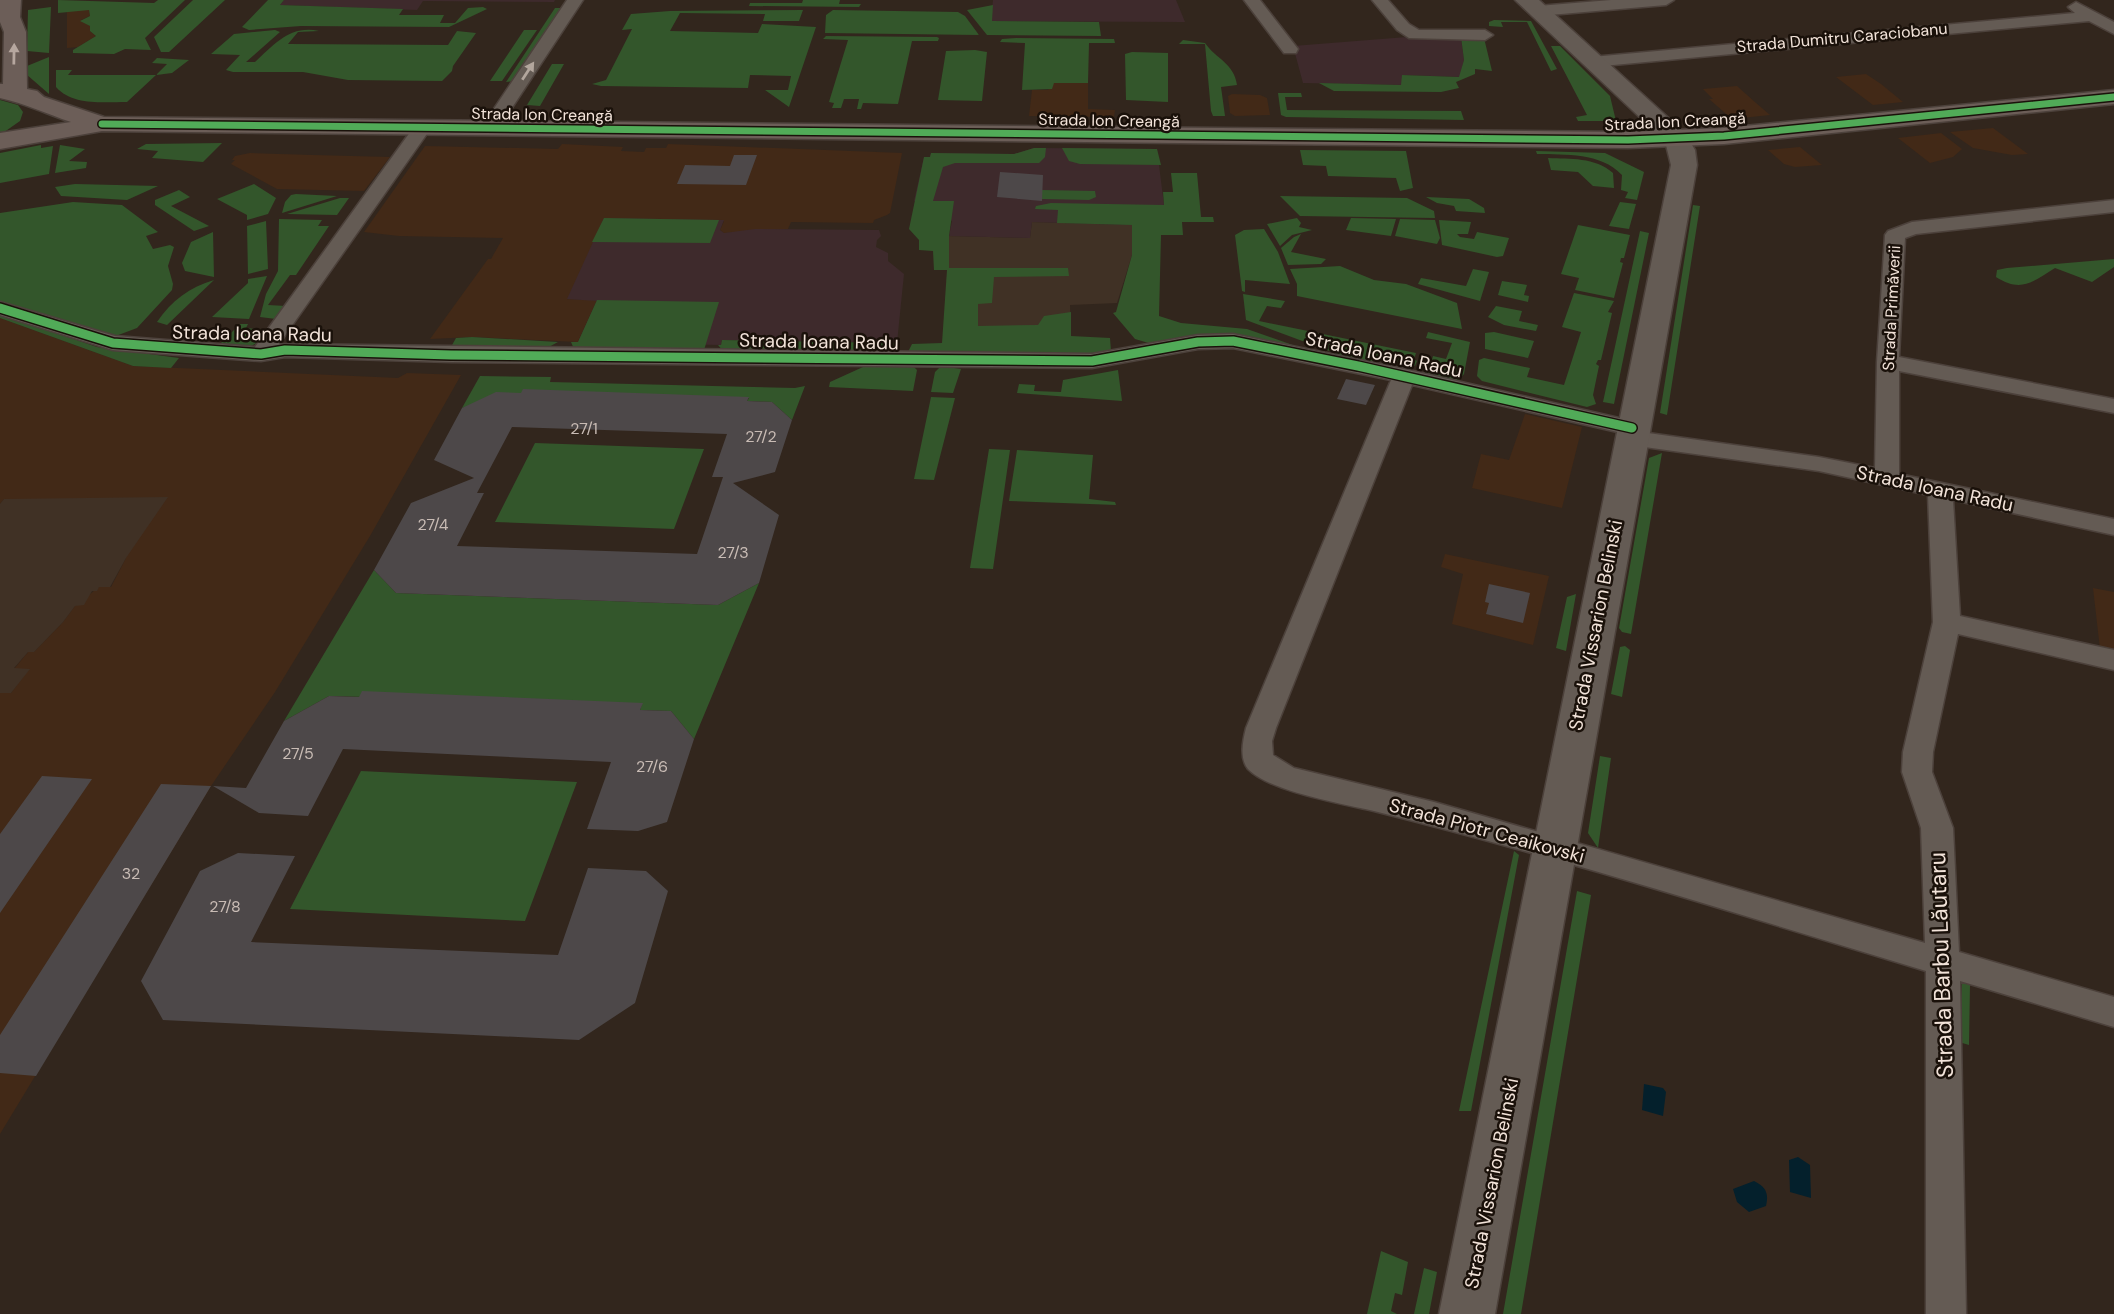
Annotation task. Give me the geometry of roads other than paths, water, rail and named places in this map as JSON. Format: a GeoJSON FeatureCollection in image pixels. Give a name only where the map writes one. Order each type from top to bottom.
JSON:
{"type":"FeatureCollection","features":[{"type":"Feature","properties":{"kind":"main road"},"geometry":{"type":"LineString","coordinates":[[1532,5],[1675,138]]}},
{"type":"Feature","properties":{"kind":"main road"},"geometry":{"type":"LineString","coordinates":[[0,141],[19,130],[34,118],[37,112],[17,95],[15,32],[7,14]]}},
{"type":"Feature","properties":{"kind":"main road","name":"Strada Ion Creangă"},"geometry":{"type":"LineString","coordinates":[[17,95],[102,124]]}},
{"type":"Feature","properties":{"kind":"main road","name":"Strada Ion Creangă"},"geometry":{"type":"LineString","coordinates":[[0,141],[102,124],[1330,139],[1675,138],[2114,97]]}},
{"type":"Feature","properties":{"kind":"main road","name":"Strada Vissarion Belinski"},"geometry":{"type":"LineString","coordinates":[[1467,1314],[1631,433],[1684,165],[1682,150],[1675,138]]}},
{"type":"Feature","properties":{"kind":"street"},"geometry":{"type":"LineString","coordinates":[[491,128],[575,0]]}},
{"type":"Feature","properties":{"kind":"street"},"geometry":{"type":"LineString","coordinates":[[1252,0],[1290,49]]}},
{"type":"Feature","properties":{"kind":"street"},"geometry":{"type":"LineString","coordinates":[[1380,0],[1403,27],[1415,35],[1485,35]]}},
{"type":"Feature","properties":{"kind":"street"},"geometry":{"type":"LineString","coordinates":[[1532,5],[1666,0]]}},
{"type":"Feature","properties":{"kind":"street"},"geometry":{"type":"LineString","coordinates":[[2065,0],[2114,29]]}},
{"type":"Feature","properties":{"kind":"street","name":"Strada Dumitru Caraciobanu"},"geometry":{"type":"LineString","coordinates":[[1591,62],[2092,16]]}},
{"type":"Feature","properties":{"kind":"street"},"geometry":{"type":"LineString","coordinates":[[261,354],[422,128]]}},
{"type":"Feature","properties":{"kind":"street","name":"Strada Primăverii"},"geometry":{"type":"LineString","coordinates":[[1887,477],[1888,362],[1895,235],[1912,228],[2114,206]]}},
{"type":"Feature","properties":{"kind":"street","name":"Strada Ioana Radu"},"geometry":{"type":"LineString","coordinates":[[0,308],[113,343],[261,354],[285,350],[461,356],[1092,361],[1217,341],[1254,344],[1404,376],[1631,433],[1887,477],[2114,527]]}},
{"type":"Feature","properties":{"kind":"street"},"geometry":{"type":"LineString","coordinates":[[1888,362],[2114,407]]}},
{"type":"Feature","properties":{"kind":"street","name":"Strada Piotr Ceaikovski"},"geometry":{"type":"LineString","coordinates":[[1404,376],[1261,728],[1257,741],[1259,761],[1268,769],[1304,783],[1434,814],[2114,1012]]}},
{"type":"Feature","properties":{"kind":"street","name":"Strada Barbu Lăutaru"},"geometry":{"type":"LineString","coordinates":[[1940,489],[1947,622],[1918,752],[1917,772],[1937,828],[1943,962],[1946,1314]]}},
{"type":"Feature","properties":{"kind":"street"},"geometry":{"type":"LineString","coordinates":[[1947,622],[2114,660]]}},
{"type":"Feature","properties":{"kind":"water"},"geometry":{"type":"Polygon","coordinates":[[[1644,1084],[1663,1088],[1666,1092],[1663,1116],[1642,1110],[1644,1084]]]}},
{"type":"Feature","properties":{"kind":"water"},"geometry":{"type":"Polygon","coordinates":[[[1798,1157],[1810,1165],[1811,1198],[1790,1192],[1789,1160],[1798,1157]]]}},
{"type":"Feature","properties":{"kind":"water"},"geometry":{"type":"Polygon","coordinates":[[[1754,1181],[1766,1191],[1767,1201],[1766,1206],[1749,1212],[1737,1202],[1733,1189],[1754,1181]]]}}]}
